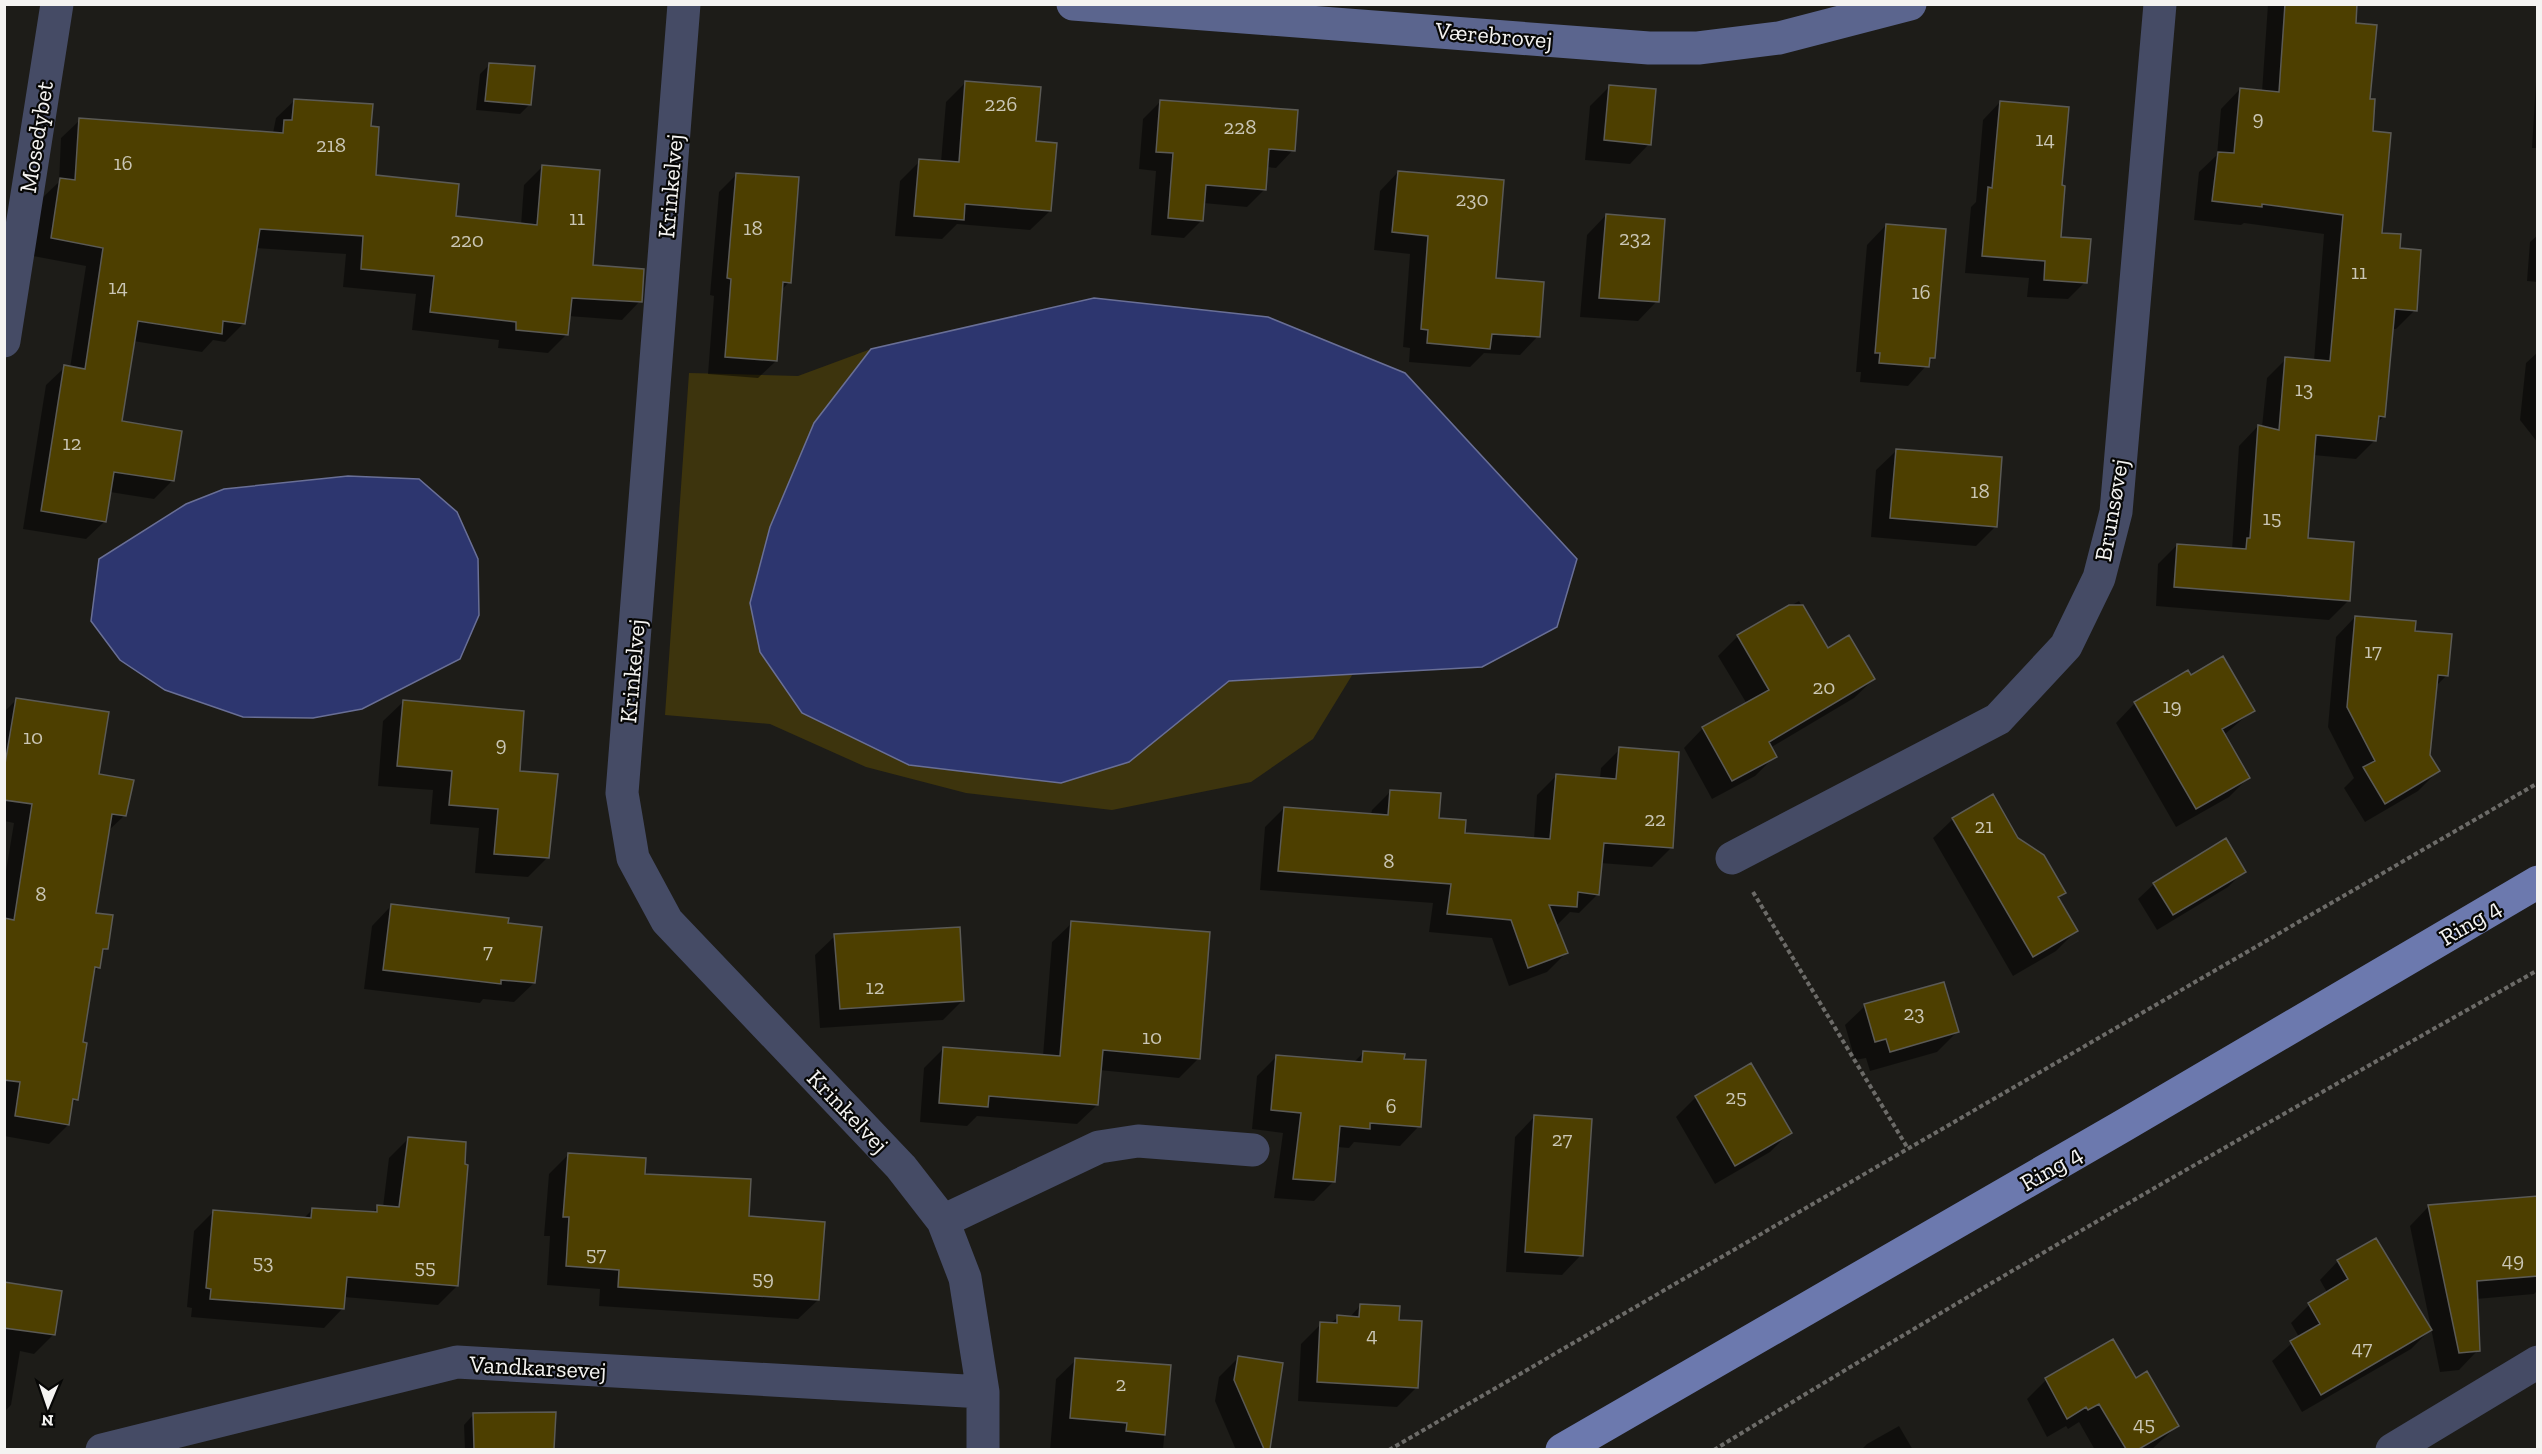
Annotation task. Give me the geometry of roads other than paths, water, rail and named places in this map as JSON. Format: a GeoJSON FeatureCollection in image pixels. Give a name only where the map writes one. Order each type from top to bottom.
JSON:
{"type":"FeatureCollection","features":[{"type":"Feature","properties":{"kind":"main road","name":"Ring 4"},"geometry":{"type":"LineString","coordinates":[[1562,1449],[2121,1127],[2538,882]]}},
{"type":"Feature","properties":{"kind":"street","name":"Mosedybet"},"geometry":{"type":"LineString","coordinates":[[4,341],[57,4]]}},
{"type":"Feature","properties":{"kind":"street","name":"Krinkelvej"},"geometry":{"type":"LineString","coordinates":[[684,4],[622,793],[633,858],[667,921],[901,1167],[943,1221],[964,1278],[983,1392],[983,1449]]}},
{"type":"Feature","properties":{"kind":"street","name":"Værebrovej"},"geometry":{"type":"LineString","coordinates":[[1073,4],[1649,48],[1698,48],[1779,38],[1910,4]]}},
{"type":"Feature","properties":{"kind":"street","name":"Brunsøvej"},"geometry":{"type":"LineString","coordinates":[[1732,858],[1998,719],[2066,646],[2099,578],[2116,512],[2160,4]]}},
{"type":"Feature","properties":{"kind":"street"},"geometry":{"type":"LineString","coordinates":[[943,1221],[1099,1148],[1138,1141],[1253,1150]]}},
{"type":"Feature","properties":{"kind":"street","name":"Vandkarsevej"},"geometry":{"type":"LineString","coordinates":[[102,1449],[457,1362],[983,1392]]}},
{"type":"Feature","properties":{"kind":"street"},"geometry":{"type":"LineString","coordinates":[[2392,1449],[2538,1362]]}},
{"type":"Feature","properties":{"kind":"water"},"geometry":{"type":"Polygon","coordinates":[[[1094,298],[1268,317],[1405,373],[1577,559],[1557,627],[1482,667],[1229,681],[1129,762],[1061,783],[909,765],[802,713],[760,652],[750,603],[770,527],[814,423],[871,349],[1094,298]]]}},
{"type":"Feature","properties":{"kind":"water"},"geometry":{"type":"Polygon","coordinates":[[[348,476],[419,479],[457,512],[478,559],[479,615],[460,659],[362,709],[313,718],[243,717],[165,690],[120,660],[91,621],[99,559],[186,504],[224,489],[348,476]]]}}]}
